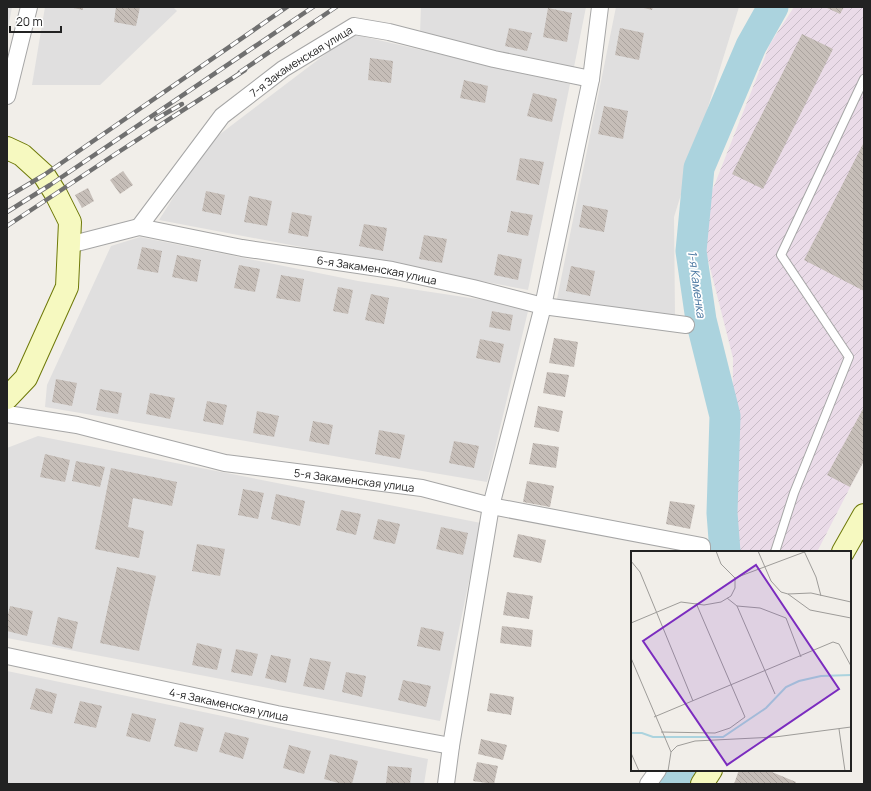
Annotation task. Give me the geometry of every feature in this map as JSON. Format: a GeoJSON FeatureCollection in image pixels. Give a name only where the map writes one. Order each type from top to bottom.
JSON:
{"type":"FeatureCollection","features":[{"type":"Feature","properties":{"kind":"street"},"geometry":{"type":"LineString","coordinates":[[7,96],[29,7]]}},
{"type":"Feature","properties":{"kind":"street"},"geometry":{"type":"LineString","coordinates":[[446,784],[491,506],[543,306],[591,79],[600,7]]}},
{"type":"Feature","properties":{"kind":"street","name":"7-я Закаменская улица"},"geometry":{"type":"LineString","coordinates":[[139,227],[222,116],[283,69],[354,26],[389,32],[494,59],[591,79]]}},
{"type":"Feature","properties":{"kind":"street"},"geometry":{"type":"LineString","coordinates":[[7,148],[22,155],[44,174],[70,222],[67,287],[26,378],[7,398]]}},
{"type":"Feature","properties":{"kind":"street","name":"6-я Закаменская улица"},"geometry":{"type":"LineString","coordinates":[[69,245],[139,227],[242,248],[392,270],[473,288],[543,306],[686,325]]}},
{"type":"Feature","properties":{"kind":"street","name":"5-я Закаменская улица"},"geometry":{"type":"LineString","coordinates":[[7,414],[77,425],[225,463],[422,488],[491,506],[702,549]]}},
{"type":"Feature","properties":{"kind":"street"},"geometry":{"type":"LineString","coordinates":[[844,551],[864,515]]}},
{"type":"Feature","properties":{"kind":"street","name":"4-я Закаменская улица"},"geometry":{"type":"LineString","coordinates":[[7,656],[277,714],[451,746]]}},
{"type":"Feature","properties":{"kind":"street"},"geometry":{"type":"LineString","coordinates":[[648,784],[657,771]]}},
{"type":"Feature","properties":{"kind":"street"},"geometry":{"type":"LineString","coordinates":[[702,784],[710,771]]}},
{"type":"Feature","properties":{"kind":"lane"},"geometry":{"type":"LineString","coordinates":[[775,551],[794,493],[849,357],[781,255],[864,79]]}},
{"type":"Feature","properties":{"kind":"shaded area"},"geometry":{"type":"Polygon","coordinates":[[[7,7],[12,7],[7,34],[7,7]]]}},
{"type":"Feature","properties":{"kind":"shaded area"},"geometry":{"type":"Polygon","coordinates":[[[45,7],[173,7],[177,11],[100,85],[32,85],[45,7]]]}},
{"type":"Feature","properties":{"kind":"shaded area"},"geometry":{"type":"Polygon","coordinates":[[[421,7],[586,7],[574,67],[420,34],[421,7]]]}},
{"type":"Feature","properties":{"kind":"shaded area"},"geometry":{"type":"Polygon","coordinates":[[[616,7],[739,7],[674,217],[675,316],[557,299],[616,7]]]}},
{"type":"Feature","properties":{"kind":"shaded area"},"geometry":{"type":"Polygon","coordinates":[[[794,7],[864,7],[864,460],[818,551],[731,550],[733,358],[699,224],[770,44],[794,7]]]}},
{"type":"Feature","properties":{"kind":"shaded area"},"geometry":{"type":"Polygon","coordinates":[[[352,34],[570,84],[528,290],[159,220],[207,144],[352,34]]]}},
{"type":"Feature","properties":{"kind":"shaded area"},"geometry":{"type":"Polygon","coordinates":[[[140,237],[358,281],[529,307],[487,482],[45,407],[47,385],[111,246],[140,237]]]}},
{"type":"Feature","properties":{"kind":"shaded area"},"geometry":{"type":"Polygon","coordinates":[[[38,436],[481,523],[440,721],[7,638],[7,448],[38,436]]]}},
{"type":"Feature","properties":{"kind":"shaded area"},"geometry":{"type":"Polygon","coordinates":[[[7,671],[428,759],[424,784],[7,784],[7,671]]]}},
{"type":"Feature","properties":{"kind":"building"},"geometry":{"type":"Polygon","coordinates":[[[69,7],[83,7],[83,10],[69,7]]]}},
{"type":"Feature","properties":{"kind":"building"},"geometry":{"type":"Polygon","coordinates":[[[116,7],[140,7],[136,26],[114,22],[116,7]]]}},
{"type":"Feature","properties":{"kind":"building"},"geometry":{"type":"Polygon","coordinates":[[[640,7],[653,7],[652,10],[640,7]]]}},
{"type":"Feature","properties":{"kind":"building"},"geometry":{"type":"Polygon","coordinates":[[[825,7],[844,7],[840,14],[825,7]]]}},
{"type":"Feature","properties":{"kind":"building"},"geometry":{"type":"Polygon","coordinates":[[[548,8],[572,13],[567,42],[543,37],[548,8]]]}},
{"type":"Feature","properties":{"kind":"building"},"geometry":{"type":"Polygon","coordinates":[[[509,28],[532,33],[527,51],[505,46],[509,28]]]}},
{"type":"Feature","properties":{"kind":"building"},"geometry":{"type":"Polygon","coordinates":[[[620,28],[644,33],[639,60],[615,55],[620,28]]]}},
{"type":"Feature","properties":{"kind":"building"},"geometry":{"type":"Polygon","coordinates":[[[802,34],[833,49],[763,189],[732,174],[802,34]]]}},
{"type":"Feature","properties":{"kind":"building"},"geometry":{"type":"Polygon","coordinates":[[[370,58],[393,61],[391,83],[368,80],[370,58]]]}},
{"type":"Feature","properties":{"kind":"building"},"geometry":{"type":"Polygon","coordinates":[[[464,80],[488,86],[485,103],[460,98],[464,80]]]}},
{"type":"Feature","properties":{"kind":"building"},"geometry":{"type":"Polygon","coordinates":[[[533,93],[557,99],[552,122],[527,116],[533,93]]]}},
{"type":"Feature","properties":{"kind":"building"},"geometry":{"type":"Polygon","coordinates":[[[604,106],[628,111],[623,139],[598,134],[604,106]]]}},
{"type":"Feature","properties":{"kind":"building"},"geometry":{"type":"Polygon","coordinates":[[[864,142],[864,291],[804,260],[864,142]]]}},
{"type":"Feature","properties":{"kind":"building"},"geometry":{"type":"Polygon","coordinates":[[[520,158],[544,162],[539,185],[516,180],[520,158]]]}},
{"type":"Feature","properties":{"kind":"building"},"geometry":{"type":"Polygon","coordinates":[[[123,171],[133,185],[120,194],[110,180],[123,171]]]}},
{"type":"Feature","properties":{"kind":"building"},"geometry":{"type":"Polygon","coordinates":[[[88,188],[94,201],[82,208],[75,195],[88,188]]]}},
{"type":"Feature","properties":{"kind":"building"},"geometry":{"type":"Polygon","coordinates":[[[206,191],[225,195],[221,215],[202,211],[206,191]]]}},
{"type":"Feature","properties":{"kind":"building"},"geometry":{"type":"Polygon","coordinates":[[[249,196],[272,201],[267,226],[244,222],[249,196]]]}},
{"type":"Feature","properties":{"kind":"building"},"geometry":{"type":"Polygon","coordinates":[[[583,205],[608,210],[604,232],[579,227],[583,205]]]}},
{"type":"Feature","properties":{"kind":"building"},"geometry":{"type":"Polygon","coordinates":[[[511,211],[533,215],[528,236],[507,232],[511,211]]]}},
{"type":"Feature","properties":{"kind":"building"},"geometry":{"type":"Polygon","coordinates":[[[292,212],[312,216],[308,237],[288,233],[292,212]]]}},
{"type":"Feature","properties":{"kind":"building"},"geometry":{"type":"Polygon","coordinates":[[[364,224],[387,228],[383,251],[359,246],[364,224]]]}},
{"type":"Feature","properties":{"kind":"building"},"geometry":{"type":"Polygon","coordinates":[[[424,235],[447,239],[442,263],[419,259],[424,235]]]}},
{"type":"Feature","properties":{"kind":"building"},"geometry":{"type":"Polygon","coordinates":[[[142,247],[162,251],[158,273],[137,269],[142,247]]]}},
{"type":"Feature","properties":{"kind":"building"},"geometry":{"type":"Polygon","coordinates":[[[498,254],[522,259],[518,280],[494,275],[498,254]]]}},
{"type":"Feature","properties":{"kind":"building"},"geometry":{"type":"Polygon","coordinates":[[[177,255],[201,260],[197,282],[172,277],[177,255]]]}},
{"type":"Feature","properties":{"kind":"building"},"geometry":{"type":"Polygon","coordinates":[[[239,265],[260,269],[255,292],[234,288],[239,265]]]}},
{"type":"Feature","properties":{"kind":"building"},"geometry":{"type":"Polygon","coordinates":[[[571,266],[595,271],[590,296],[566,291],[571,266]]]}},
{"type":"Feature","properties":{"kind":"building"},"geometry":{"type":"Polygon","coordinates":[[[281,275],[304,279],[300,302],[276,298],[281,275]]]}},
{"type":"Feature","properties":{"kind":"building"},"geometry":{"type":"Polygon","coordinates":[[[338,287],[353,290],[348,314],[333,311],[338,287]]]}},
{"type":"Feature","properties":{"kind":"building"},"geometry":{"type":"Polygon","coordinates":[[[371,294],[389,298],[384,324],[365,320],[371,294]]]}},
{"type":"Feature","properties":{"kind":"building"},"geometry":{"type":"Polygon","coordinates":[[[492,311],[513,315],[510,331],[489,327],[492,311]]]}},
{"type":"Feature","properties":{"kind":"building"},"geometry":{"type":"Polygon","coordinates":[[[554,338],[578,342],[574,367],[549,363],[554,338]]]}},
{"type":"Feature","properties":{"kind":"building"},"geometry":{"type":"Polygon","coordinates":[[[480,339],[504,344],[500,363],[476,358],[480,339]]]}},
{"type":"Feature","properties":{"kind":"building"},"geometry":{"type":"Polygon","coordinates":[[[547,372],[569,375],[565,397],[543,393],[547,372]]]}},
{"type":"Feature","properties":{"kind":"building"},"geometry":{"type":"Polygon","coordinates":[[[56,379],[77,383],[72,406],[52,402],[56,379]]]}},
{"type":"Feature","properties":{"kind":"building"},"geometry":{"type":"Polygon","coordinates":[[[100,389],[122,393],[118,414],[96,410],[100,389]]]}},
{"type":"Feature","properties":{"kind":"building"},"geometry":{"type":"Polygon","coordinates":[[[150,393],[175,398],[170,419],[146,414],[150,393]]]}},
{"type":"Feature","properties":{"kind":"building"},"geometry":{"type":"Polygon","coordinates":[[[207,401],[227,405],[223,425],[203,421],[207,401]]]}},
{"type":"Feature","properties":{"kind":"building"},"geometry":{"type":"Polygon","coordinates":[[[538,406],[563,411],[559,432],[534,427],[538,406]]]}},
{"type":"Feature","properties":{"kind":"building"},"geometry":{"type":"Polygon","coordinates":[[[864,407],[864,461],[850,487],[827,475],[864,407]]]}},
{"type":"Feature","properties":{"kind":"building"},"geometry":{"type":"Polygon","coordinates":[[[257,411],[279,416],[274,437],[253,433],[257,411]]]}},
{"type":"Feature","properties":{"kind":"building"},"geometry":{"type":"Polygon","coordinates":[[[313,421],[333,425],[329,445],[309,441],[313,421]]]}},
{"type":"Feature","properties":{"kind":"building"},"geometry":{"type":"Polygon","coordinates":[[[379,430],[405,435],[400,459],[375,454],[379,430]]]}},
{"type":"Feature","properties":{"kind":"building"},"geometry":{"type":"Polygon","coordinates":[[[454,441],[479,446],[474,468],[449,463],[454,441]]]}},
{"type":"Feature","properties":{"kind":"building"},"geometry":{"type":"Polygon","coordinates":[[[533,443],[559,447],[556,468],[529,464],[533,443]]]}},
{"type":"Feature","properties":{"kind":"building"},"geometry":{"type":"Polygon","coordinates":[[[45,454],[70,460],[65,482],[40,477],[45,454]]]}},
{"type":"Feature","properties":{"kind":"building"},"geometry":{"type":"Polygon","coordinates":[[[76,461],[105,467],[100,487],[72,481],[76,461]]]}},
{"type":"Feature","properties":{"kind":"building"},"geometry":{"type":"Polygon","coordinates":[[[111,468],[177,482],[172,506],[133,498],[128,527],[144,531],[139,558],[95,549],[111,468]]]}},
{"type":"Feature","properties":{"kind":"building"},"geometry":{"type":"Polygon","coordinates":[[[527,481],[554,486],[550,507],[523,502],[527,481]]]}},
{"type":"Feature","properties":{"kind":"building"},"geometry":{"type":"Polygon","coordinates":[[[243,489],[264,493],[258,519],[238,515],[243,489]]]}},
{"type":"Feature","properties":{"kind":"building"},"geometry":{"type":"Polygon","coordinates":[[[276,494],[305,501],[300,526],[271,519],[276,494]]]}},
{"type":"Feature","properties":{"kind":"building"},"geometry":{"type":"Polygon","coordinates":[[[670,501],[695,505],[690,529],[666,524],[670,501]]]}},
{"type":"Feature","properties":{"kind":"building"},"geometry":{"type":"Polygon","coordinates":[[[341,510],[361,514],[356,535],[336,530],[341,510]]]}},
{"type":"Feature","properties":{"kind":"building"},"geometry":{"type":"Polygon","coordinates":[[[378,519],[400,524],[395,544],[373,539],[378,519]]]}},
{"type":"Feature","properties":{"kind":"building"},"geometry":{"type":"Polygon","coordinates":[[[441,527],[468,533],[463,555],[436,549],[441,527]]]}},
{"type":"Feature","properties":{"kind":"building"},"geometry":{"type":"Polygon","coordinates":[[[518,534],[546,540],[541,563],[513,557],[518,534]]]}},
{"type":"Feature","properties":{"kind":"building"},"geometry":{"type":"Polygon","coordinates":[[[197,544],[225,549],[220,576],[192,571],[197,544]]]}},
{"type":"Feature","properties":{"kind":"building"},"geometry":{"type":"Polygon","coordinates":[[[117,567],[156,576],[139,651],[100,643],[117,567]]]}},
{"type":"Feature","properties":{"kind":"building"},"geometry":{"type":"Polygon","coordinates":[[[507,592],[533,596],[529,619],[503,615],[507,592]]]}},
{"type":"Feature","properties":{"kind":"building"},"geometry":{"type":"Polygon","coordinates":[[[10,606],[33,611],[27,636],[7,631],[7,619],[10,606]]]}},
{"type":"Feature","properties":{"kind":"building"},"geometry":{"type":"Polygon","coordinates":[[[58,617],[78,622],[72,649],[52,644],[58,617]]]}},
{"type":"Feature","properties":{"kind":"building"},"geometry":{"type":"Polygon","coordinates":[[[502,626],[533,630],[531,647],[500,643],[502,626]]]}},
{"type":"Feature","properties":{"kind":"building"},"geometry":{"type":"Polygon","coordinates":[[[421,627],[444,632],[440,651],[417,646],[421,627]]]}},
{"type":"Feature","properties":{"kind":"building"},"geometry":{"type":"Polygon","coordinates":[[[197,643],[222,649],[217,670],[192,665],[197,643]]]}},
{"type":"Feature","properties":{"kind":"building"},"geometry":{"type":"Polygon","coordinates":[[[236,649],[258,654],[252,676],[231,672],[236,649]]]}},
{"type":"Feature","properties":{"kind":"building"},"geometry":{"type":"Polygon","coordinates":[[[271,655],[291,659],[286,683],[265,678],[271,655]]]}},
{"type":"Feature","properties":{"kind":"building"},"geometry":{"type":"Polygon","coordinates":[[[310,658],[331,662],[324,690],[303,686],[310,658]]]}},
{"type":"Feature","properties":{"kind":"building"},"geometry":{"type":"Polygon","coordinates":[[[346,672],[366,676],[362,697],[342,692],[346,672]]]}},
{"type":"Feature","properties":{"kind":"building"},"geometry":{"type":"Polygon","coordinates":[[[403,680],[431,686],[426,707],[398,700],[403,680]]]}},
{"type":"Feature","properties":{"kind":"building"},"geometry":{"type":"Polygon","coordinates":[[[36,688],[57,694],[52,714],[30,709],[36,688]]]}},
{"type":"Feature","properties":{"kind":"building"},"geometry":{"type":"Polygon","coordinates":[[[490,693],[514,697],[511,715],[487,711],[490,693]]]}},
{"type":"Feature","properties":{"kind":"building"},"geometry":{"type":"Polygon","coordinates":[[[80,701],[102,706],[96,728],[74,723],[80,701]]]}},
{"type":"Feature","properties":{"kind":"building"},"geometry":{"type":"Polygon","coordinates":[[[132,713],[156,719],[150,742],[126,736],[132,713]]]}},
{"type":"Feature","properties":{"kind":"building"},"geometry":{"type":"Polygon","coordinates":[[[180,722],[204,728],[197,752],[174,746],[180,722]]]}},
{"type":"Feature","properties":{"kind":"building"},"geometry":{"type":"Polygon","coordinates":[[[225,732],[249,738],[243,759],[219,752],[225,732]]]}},
{"type":"Feature","properties":{"kind":"building"},"geometry":{"type":"Polygon","coordinates":[[[481,739],[507,745],[503,760],[478,754],[481,739]]]}},
{"type":"Feature","properties":{"kind":"building"},"geometry":{"type":"Polygon","coordinates":[[[289,745],[311,751],[304,774],[283,768],[289,745]]]}},
{"type":"Feature","properties":{"kind":"building"},"geometry":{"type":"Polygon","coordinates":[[[330,754],[358,761],[352,784],[342,784],[324,779],[330,754]]]}},
{"type":"Feature","properties":{"kind":"building"},"geometry":{"type":"Polygon","coordinates":[[[477,762],[498,766],[494,784],[473,781],[477,762]]]}},
{"type":"Feature","properties":{"kind":"building"},"geometry":{"type":"Polygon","coordinates":[[[388,766],[412,768],[410,784],[386,784],[388,766]]]}},
{"type":"Feature","properties":{"kind":"building"},"geometry":{"type":"Polygon","coordinates":[[[739,771],[769,771],[796,782],[795,784],[734,784],[739,771]]]}},
{"type":"Feature","properties":{"kind":"waterway","name":"1-я Каменка"},"geometry":{"type":"LineString","coordinates":[[725,551],[722,513],[725,416],[701,320],[691,251],[699,168],[751,46],[773,7]]}},
{"type":"Feature","properties":{"kind":"waterway","name":"1-я Каменка"},"geometry":{"type":"LineString","coordinates":[[672,784],[682,771]]}},
{"type":"Feature","properties":{"kind":"railway"},"geometry":{"type":"LineString","coordinates":[[7,197],[44,175],[287,7]]}},
{"type":"Feature","properties":{"kind":"railway"},"geometry":{"type":"LineString","coordinates":[[7,212],[50,185],[313,7]]}},
{"type":"Feature","properties":{"kind":"railway"},"geometry":{"type":"LineString","coordinates":[[240,72],[336,7]]}},
{"type":"Feature","properties":{"kind":"railway"},"geometry":{"type":"LineString","coordinates":[[7,226],[245,70]]}},
{"type":"Feature","properties":{"kind":"railway"},"geometry":{"type":"LineString","coordinates":[[156,119],[182,104]]}}]}
